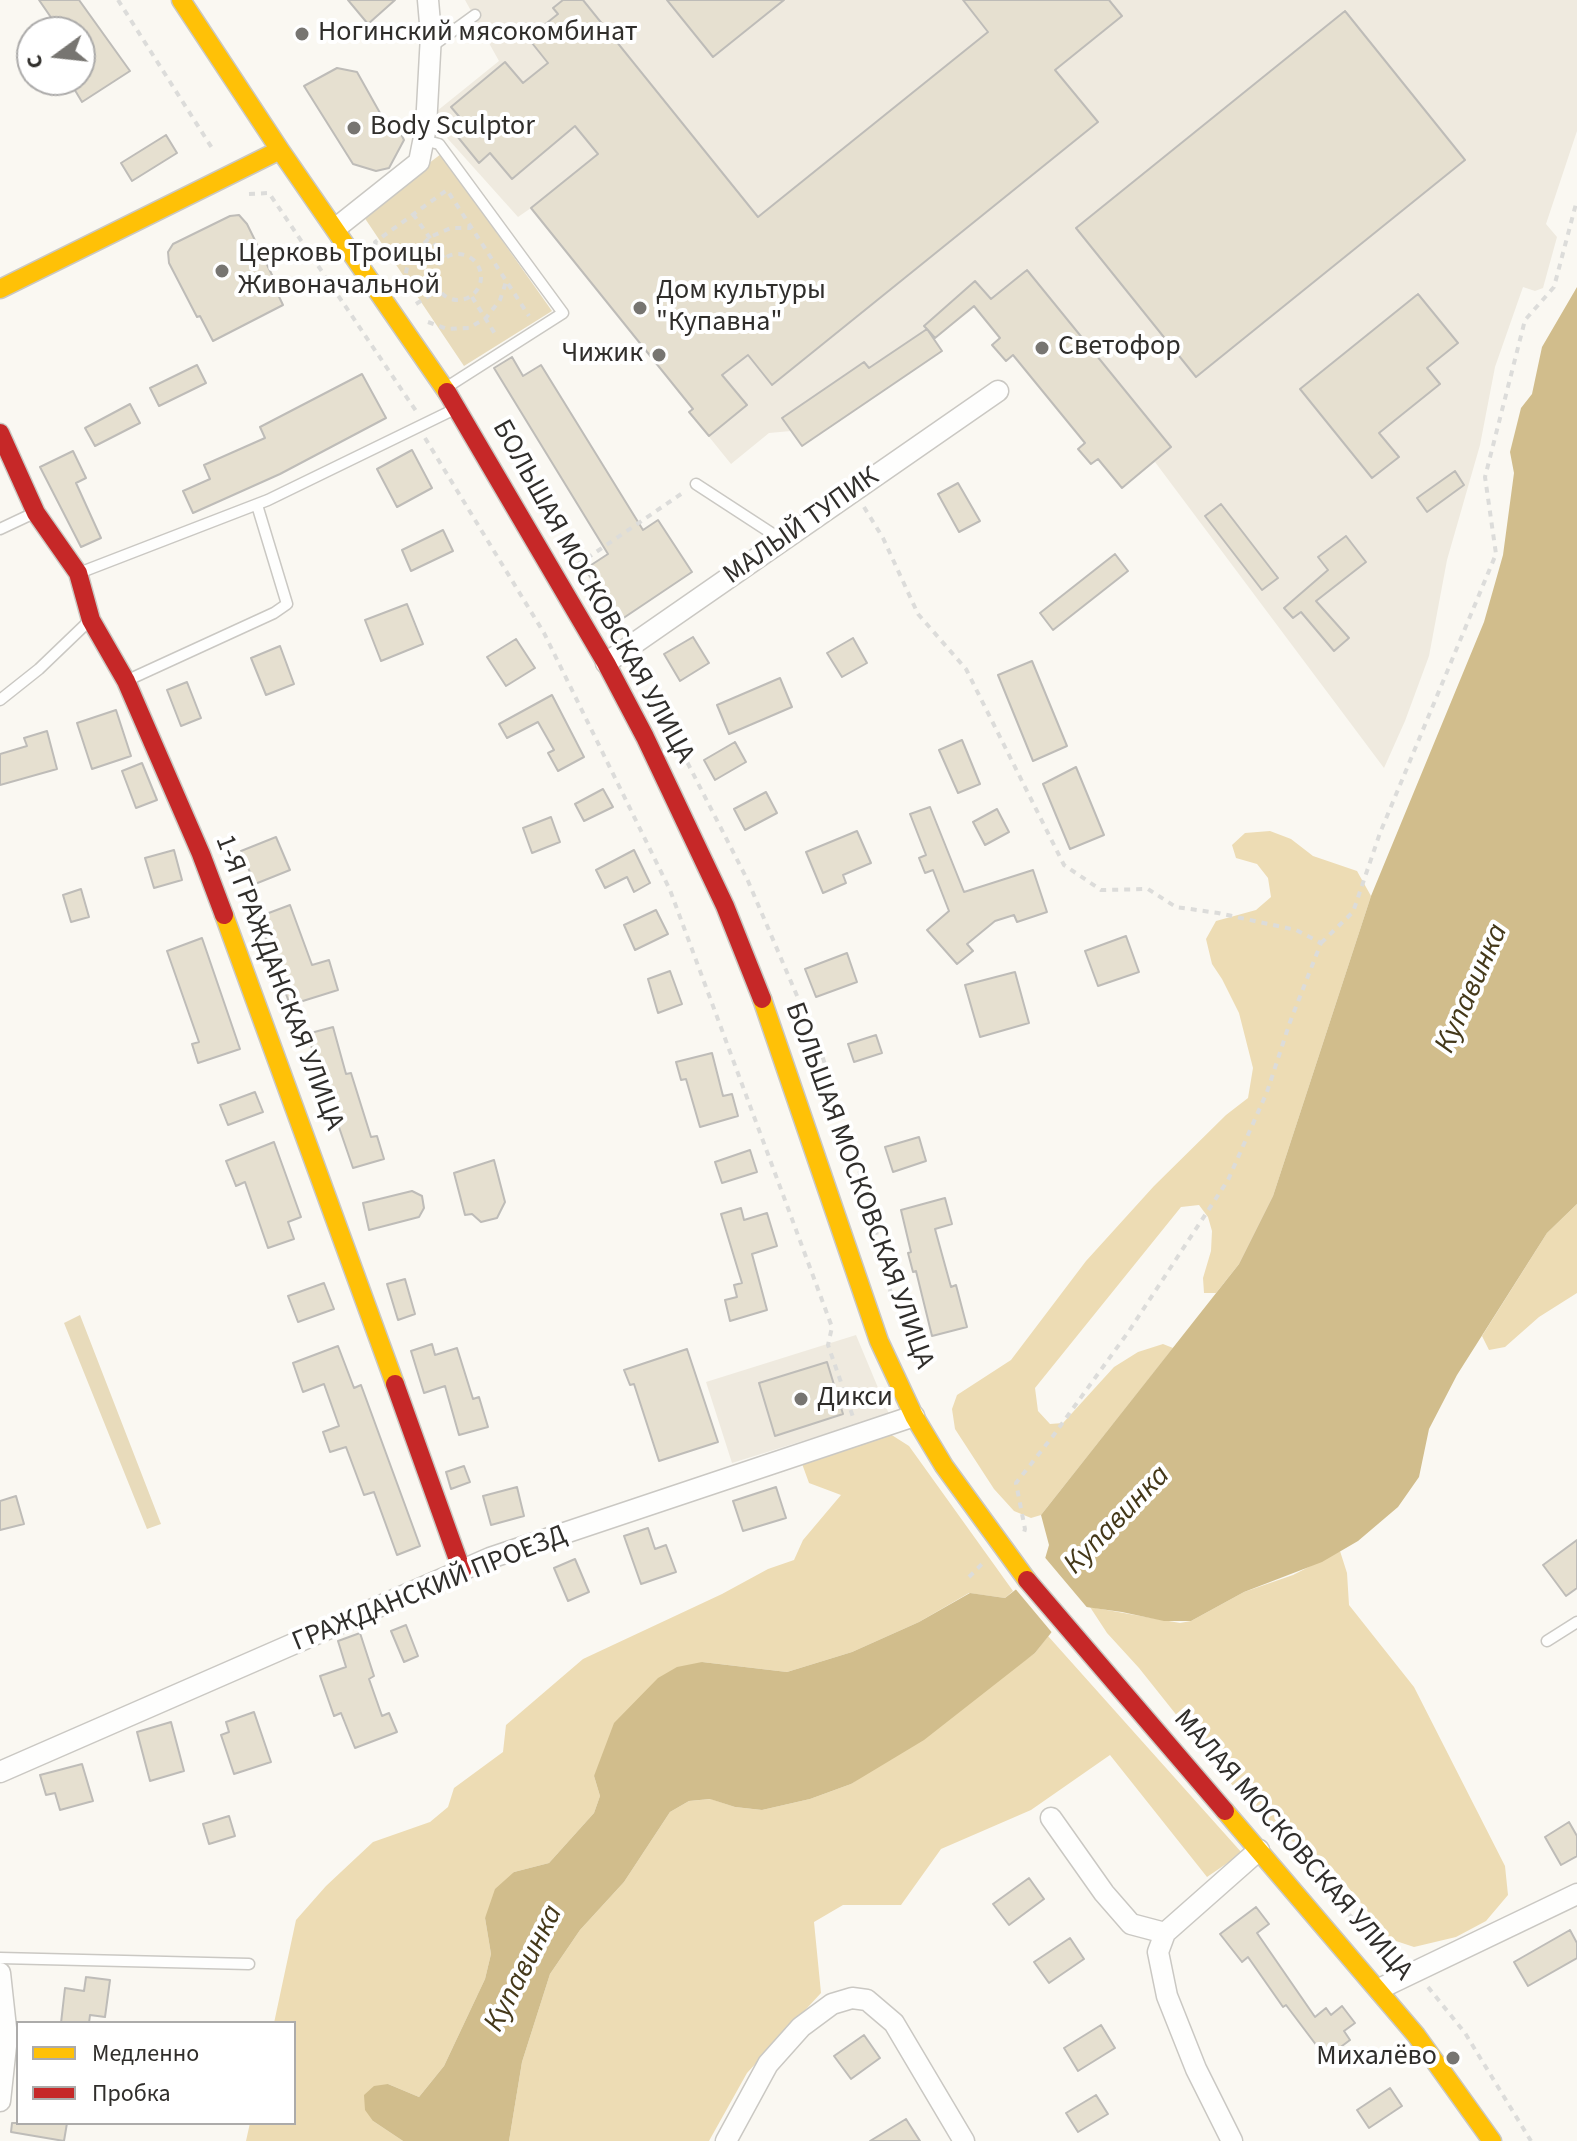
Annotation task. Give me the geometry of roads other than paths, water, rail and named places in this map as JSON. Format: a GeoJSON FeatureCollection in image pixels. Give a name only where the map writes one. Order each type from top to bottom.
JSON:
{"type":"FeatureCollection","features":[{"type":"Feature","properties":{"kind":"main road","name":"БОЛЬШАЯ МОСКОВСКАЯ УЛИЦА"},"geometry":{"type":"LineString","coordinates":[[181,0],[458,408],[606,663],[645,737],[725,906],[782,1051],[879,1341],[914,1416],[944,1466],[1040,1595]]}},
{"type":"Feature","properties":{"kind":"main road"},"geometry":{"type":"LineString","coordinates":[[0,289],[280,150]]}},
{"type":"Feature","properties":{"kind":"main road","name":"1-Я ГРАЖДАНСКАЯ УЛИЦА"},"geometry":{"type":"LineString","coordinates":[[0,433],[36,513],[78,573],[91,620],[126,681],[201,854],[293,1099],[462,1571]]}},
{"type":"Feature","properties":{"kind":"main road","name":"МАЛАЯ МОСКОВСКАЯ УЛИЦА"},"geometry":{"type":"LineString","coordinates":[[1040,1595],[1379,1989],[1445,2073],[1492,2141]]}},
{"type":"Feature","properties":{"kind":"street"},"geometry":{"type":"LineString","coordinates":[[336,228],[419,162],[431,47],[428,0]]}},
{"type":"Feature","properties":{"kind":"street","name":"МАЛЫЙ ТУПИК"},"geometry":{"type":"LineString","coordinates":[[606,663],[998,391]]}},
{"type":"Feature","properties":{"kind":"street","name":"ГРАЖДАНСКИЙ ПРОЕЗД"},"geometry":{"type":"LineString","coordinates":[[0,1772],[490,1558],[914,1416]]}},
{"type":"Feature","properties":{"kind":"street"},"geometry":{"type":"LineString","coordinates":[[1051,1818],[1104,1893],[1131,1924],[1165,1933]]}},
{"type":"Feature","properties":{"kind":"street"},"geometry":{"type":"LineString","coordinates":[[1232,2141],[1196,2069],[1167,1996],[1158,1952],[1165,1933],[1259,1850]]}},
{"type":"Feature","properties":{"kind":"street"},"geometry":{"type":"LineString","coordinates":[[1379,1989],[1577,1894]]}},
{"type":"Feature","properties":{"kind":"street"},"geometry":{"type":"LineString","coordinates":[[0,1973],[7,2037],[0,2101]]}},
{"type":"Feature","properties":{"kind":"street"},"geometry":{"type":"LineString","coordinates":[[726,2141],[768,2064],[801,2027],[832,2004],[852,1998],[867,2000],[894,2023],[964,2141]]}},
{"type":"Feature","properties":{"kind":"lane"},"geometry":{"type":"LineString","coordinates":[[431,47],[475,15]]}},
{"type":"Feature","properties":{"kind":"lane"},"geometry":{"type":"LineString","coordinates":[[423,140],[439,144],[563,313],[445,388]]}},
{"type":"Feature","properties":{"kind":"lane"},"geometry":{"type":"LineString","coordinates":[[78,573],[257,505],[458,408]]}},
{"type":"Feature","properties":{"kind":"lane"},"geometry":{"type":"LineString","coordinates":[[696,484],[782,540]]}},
{"type":"Feature","properties":{"kind":"lane"},"geometry":{"type":"LineString","coordinates":[[126,681],[274,613],[287,604],[257,505]]}},
{"type":"Feature","properties":{"kind":"lane"},"geometry":{"type":"LineString","coordinates":[[0,529],[36,513]]}},
{"type":"Feature","properties":{"kind":"lane"},"geometry":{"type":"LineString","coordinates":[[0,700],[39,669],[91,620]]}},
{"type":"Feature","properties":{"kind":"lane"},"geometry":{"type":"LineString","coordinates":[[1547,1641],[1577,1622]]}},
{"type":"Feature","properties":{"kind":"lane"},"geometry":{"type":"LineString","coordinates":[[0,1958],[249,1964]]}},
{"type":"Feature","properties":{"kind":"water","name":"Купавинка"},"geometry":{"type":"Polygon","coordinates":[[[1577,287],[1577,1204],[1547,1233],[1457,1375],[1429,1429],[1419,1477],[1398,1507],[1358,1541],[1322,1562],[1244,1592],[1191,1621],[1164,1621],[1079,1606],[1070,1609],[1035,1653],[924,1740],[851,1784],[810,1799],[762,1810],[735,1807],[710,1799],[689,1801],[670,1812],[624,1882],[580,1930],[550,1974],[522,2062],[509,2141],[403,2141],[373,2121],[365,2110],[364,2095],[374,2086],[388,2084],[419,2097],[444,2066],[485,1979],[491,1954],[485,1918],[495,1889],[514,1872],[549,1863],[594,1813],[600,1796],[594,1776],[614,1723],[658,1678],[677,1667],[702,1662],[787,1672],[852,1652],[919,1622],[970,1593],[1005,1598],[1042,1569],[1049,1545],[1041,1515],[1239,1264],[1273,1196],[1371,896],[1484,622],[1503,555],[1514,473],[1510,452],[1521,408],[1532,394],[1542,347],[1577,287]]]}},
{"type":"Feature","properties":{"kind":"place","name":"Ногинский мясокомбинат"},"geometry":{"type":"Point","coordinates":[302,34]}},
{"type":"Feature","properties":{"kind":"place","name":"Body Sculptor"},"geometry":{"type":"Point","coordinates":[354,128]}},
{"type":"Feature","properties":{"kind":"place","name":"Церковь Троицы Живоначальной"},"geometry":{"type":"Point","coordinates":[222,271]}},
{"type":"Feature","properties":{"kind":"place","name":"Дом культуры \"Купавна\""},"geometry":{"type":"Point","coordinates":[640,308]}},
{"type":"Feature","properties":{"kind":"place","name":"Светофор"},"geometry":{"type":"Point","coordinates":[1042,348]}},
{"type":"Feature","properties":{"kind":"place","name":"Чижик"},"geometry":{"type":"Point","coordinates":[659,355]}},
{"type":"Feature","properties":{"kind":"place","name":"Дикси"},"geometry":{"type":"Point","coordinates":[801,1399]}},
{"type":"Feature","properties":{"kind":"place","name":"Михалёво"},"geometry":{"type":"Point","coordinates":[1453,2058]}}]}
